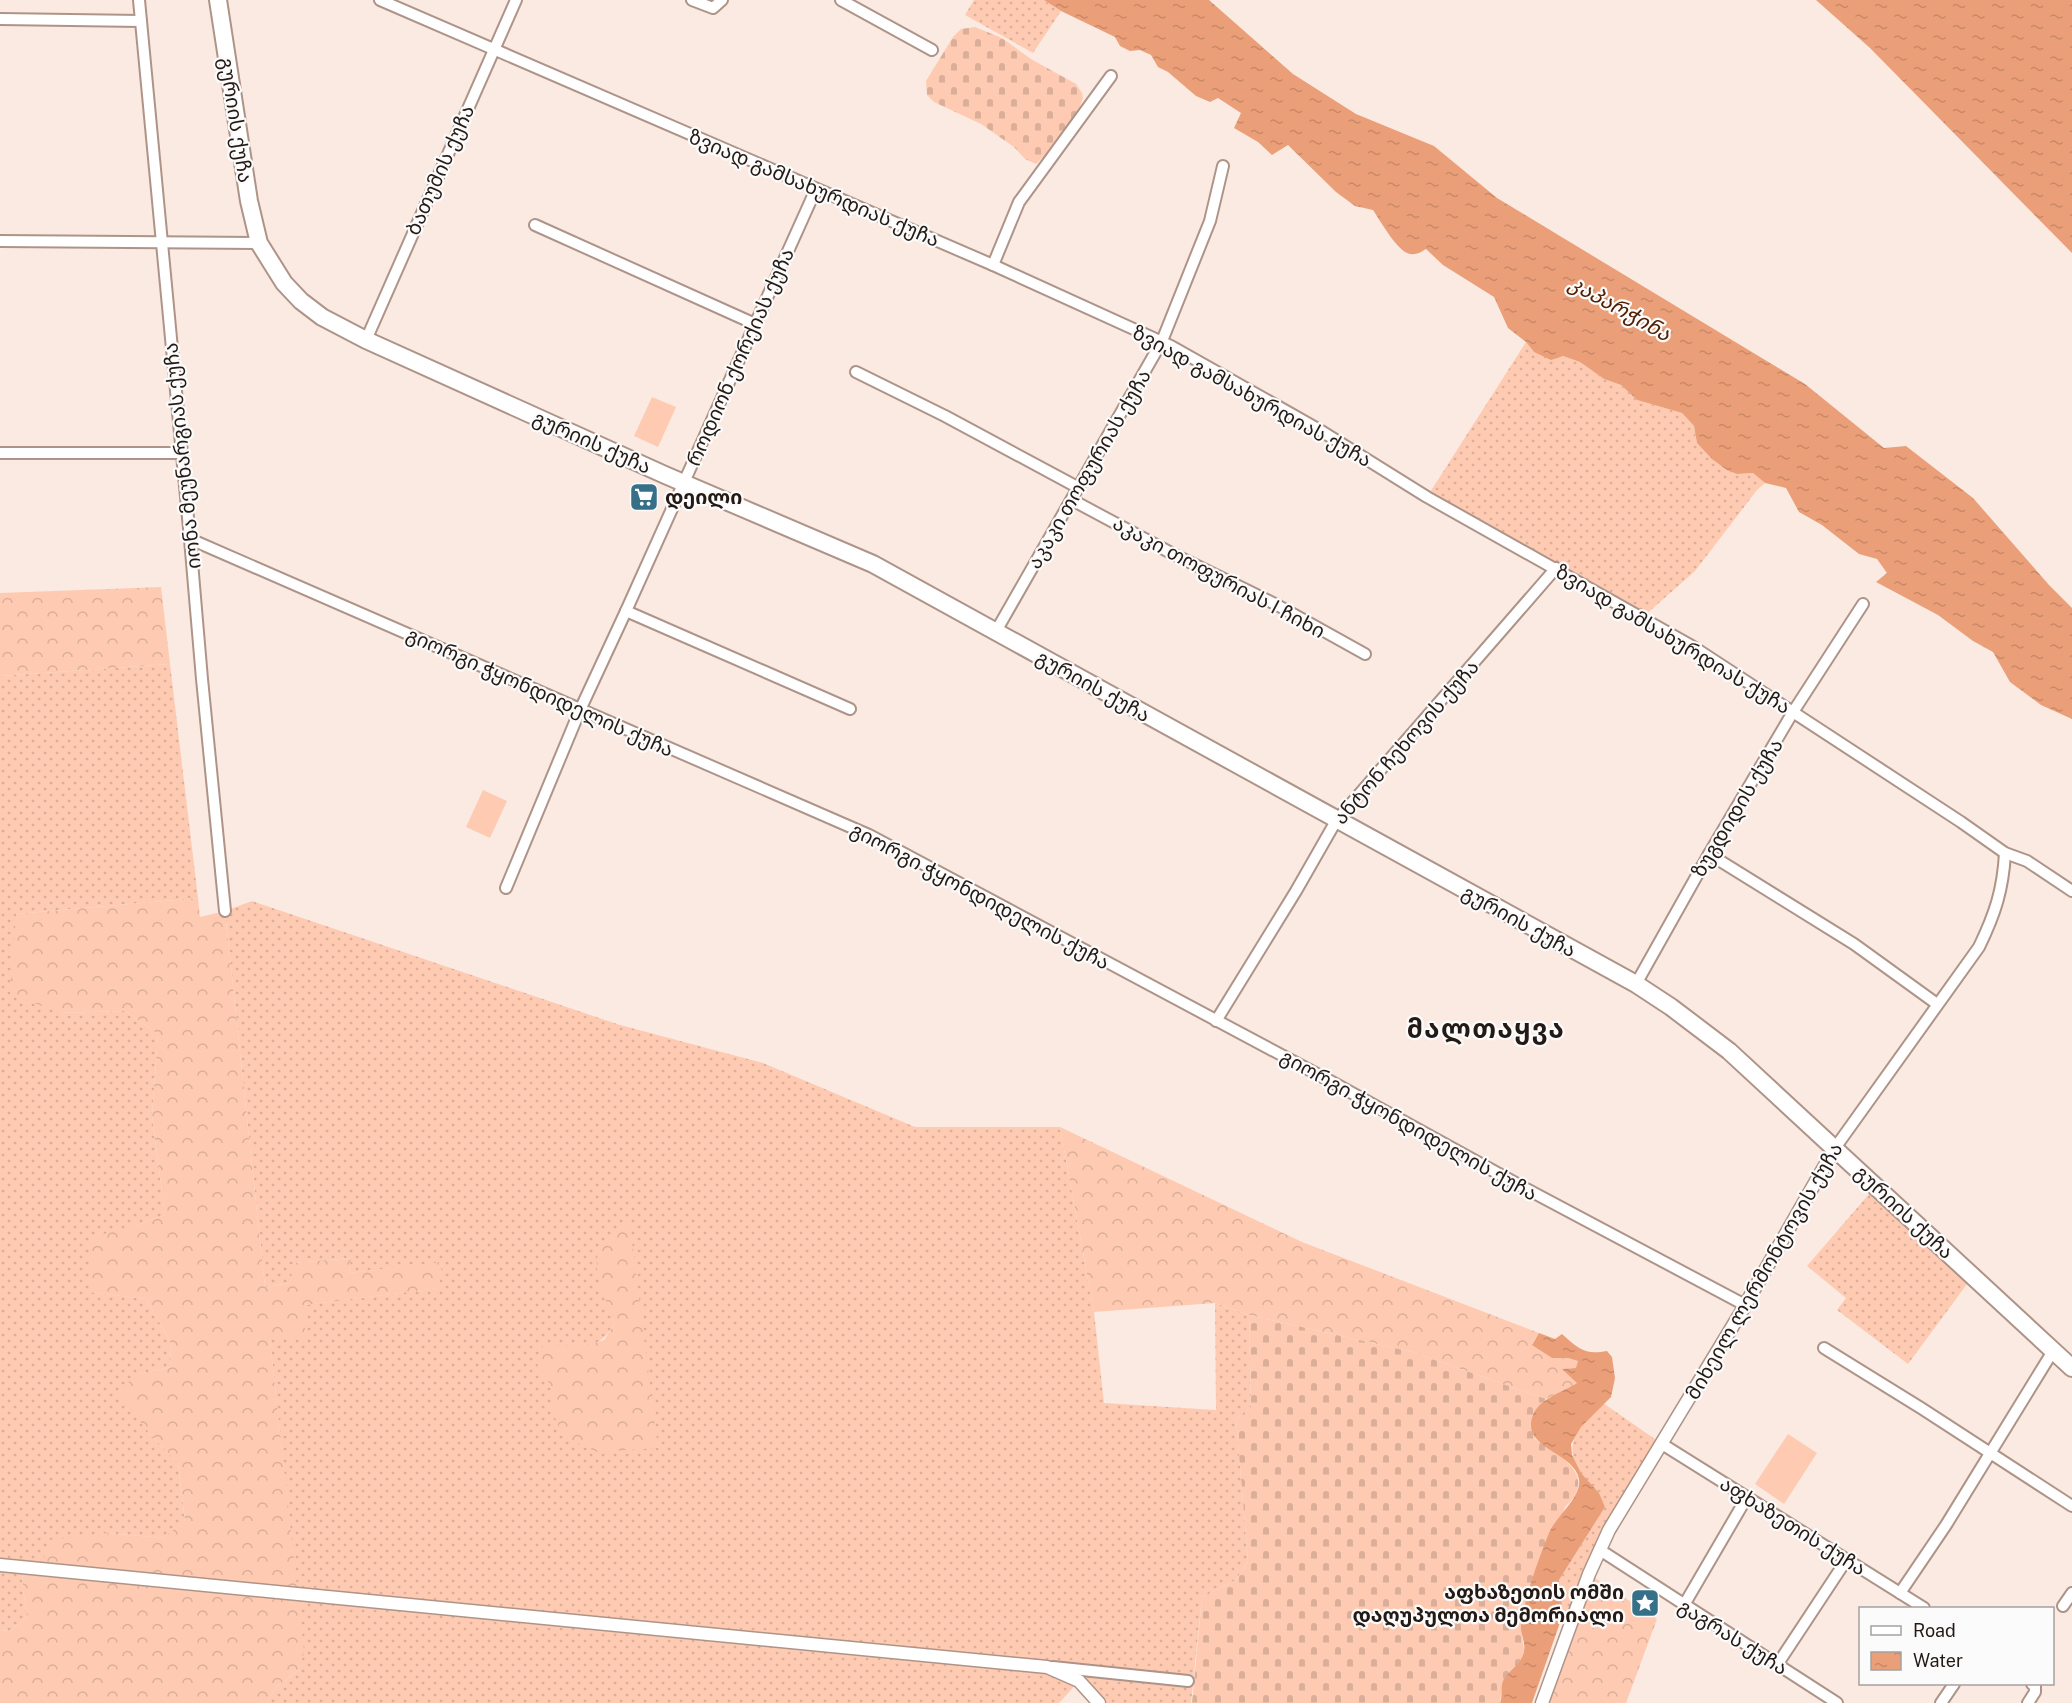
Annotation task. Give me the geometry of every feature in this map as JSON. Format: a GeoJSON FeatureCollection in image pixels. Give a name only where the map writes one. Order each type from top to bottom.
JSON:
{"type":"FeatureCollection","features":[{"type":"Feature","properties":{"kind":"highway","name":"გურიის ქუჩა"},"geometry":{"type":"LineString","coordinates":[[218,0],[249,201],[259,243],[284,283],[301,301],[322,317],[366,340],[873,564],[1636,984],[1729,1051],[2072,1368]]}},
{"type":"Feature","properties":{"kind":"street","name":"იონა მეუნარგიას ქუჩა"},"geometry":{"type":"LineString","coordinates":[[139,0],[225,911]]}},
{"type":"Feature","properties":{"kind":"street","name":"ზვიად გამსახურდიას ქუჩა"},"geometry":{"type":"LineString","coordinates":[[380,0],[993,265],[1162,341],[1318,429],[1426,497],[1692,646],[2005,853],[2027,861],[2072,891]]}},
{"type":"Feature","properties":{"kind":"street","name":"ბათუმის ქუჩა"},"geometry":{"type":"LineString","coordinates":[[366,340],[516,0]]}},
{"type":"Feature","properties":{"kind":"street"},"geometry":{"type":"LineString","coordinates":[[692,0],[713,8],[722,0]]}},
{"type":"Feature","properties":{"kind":"street"},"geometry":{"type":"LineString","coordinates":[[841,0],[932,50]]}},
{"type":"Feature","properties":{"kind":"street"},"geometry":{"type":"LineString","coordinates":[[0,19],[141,21]]}},
{"type":"Feature","properties":{"kind":"street"},"geometry":{"type":"LineString","coordinates":[[993,265],[1019,202],[1111,76]]}},
{"type":"Feature","properties":{"kind":"street","name":"აკაკი თოფურიას ქუჩა"},"geometry":{"type":"LineString","coordinates":[[996,633],[1162,341],[1210,220],[1223,166]]}},
{"type":"Feature","properties":{"kind":"street","name":"როდიონ ქორქიას ქუჩა"},"geometry":{"type":"LineString","coordinates":[[506,888],[580,710],[816,189]]}},
{"type":"Feature","properties":{"kind":"street"},"geometry":{"type":"LineString","coordinates":[[535,225],[755,324]]}},
{"type":"Feature","properties":{"kind":"street"},"geometry":{"type":"LineString","coordinates":[[0,241],[259,243]]}},
{"type":"Feature","properties":{"kind":"street"},"geometry":{"type":"LineString","coordinates":[[856,372],[945,416],[1079,488]]}},
{"type":"Feature","properties":{"kind":"street"},"geometry":{"type":"LineString","coordinates":[[0,453],[182,453]]}},
{"type":"Feature","properties":{"kind":"street","name":"აკაკი თოფურიას I ჩიხი"},"geometry":{"type":"LineString","coordinates":[[1072,500],[1173,554],[1277,605],[1365,654]]}},
{"type":"Feature","properties":{"kind":"street","name":"გიორგი ჭყონდიდელის ქუჩა"},"geometry":{"type":"LineString","coordinates":[[190,539],[869,835],[1744,1305]]}},
{"type":"Feature","properties":{"kind":"street","name":"ანტონ ჩეხოვის ქუჩა"},"geometry":{"type":"LineString","coordinates":[[1216,1021],[1296,891],[1336,820],[1556,568]]}},
{"type":"Feature","properties":{"kind":"street","name":"ზუგდიდის ქუჩა"},"geometry":{"type":"LineString","coordinates":[[1636,984],[1793,712],[1863,604]]}},
{"type":"Feature","properties":{"kind":"street"},"geometry":{"type":"LineString","coordinates":[[626,610],[850,709]]}},
{"type":"Feature","properties":{"kind":"street","name":"მიხეილ ლერმონტოვის ქუჩა"},"geometry":{"type":"LineString","coordinates":[[1542,1703],[1582,1593],[1609,1530],[1662,1444],[1835,1148],[1979,947],[1995,912],[2001,891],[2005,853]]}},
{"type":"Feature","properties":{"kind":"street"},"geometry":{"type":"LineString","coordinates":[[1709,854],[1854,944],[1937,1004]]}},
{"type":"Feature","properties":{"kind":"street"},"geometry":{"type":"LineString","coordinates":[[1824,1348],[2072,1506]]}},
{"type":"Feature","properties":{"kind":"street"},"geometry":{"type":"LineString","coordinates":[[1900,1593],[1946,1525],[2053,1351]]}},
{"type":"Feature","properties":{"kind":"street","name":"აფხაზეთის ქუჩა"},"geometry":{"type":"LineString","coordinates":[[1662,1444],[1922,1607]]}},
{"type":"Feature","properties":{"kind":"street"},"geometry":{"type":"LineString","coordinates":[[1684,1605],[1747,1497]]}},
{"type":"Feature","properties":{"kind":"street","name":"გაგრას ქუჩა"},"geometry":{"type":"LineString","coordinates":[[1600,1550],[1837,1703]]}},
{"type":"Feature","properties":{"kind":"street"},"geometry":{"type":"LineString","coordinates":[[1778,1665],[1847,1559]]}},
{"type":"Feature","properties":{"kind":"street"},"geometry":{"type":"LineString","coordinates":[[0,1565],[1188,1681]]}},
{"type":"Feature","properties":{"kind":"street"},"geometry":{"type":"LineString","coordinates":[[2063,1606],[2072,1593]]}},
{"type":"Feature","properties":{"kind":"street"},"geometry":{"type":"LineString","coordinates":[[1047,1667],[1055,1668],[1080,1681],[1099,1703]]}},
{"type":"Feature","properties":{"kind":"street"},"geometry":{"type":"LineString","coordinates":[[1941,1703],[1953,1685]]}},
{"type":"Feature","properties":{"kind":"street"},"geometry":{"type":"LineString","coordinates":[[2028,1703],[2035,1692],[2034,1685]]}},
{"type":"Feature","properties":{"kind":"green space"},"geometry":{"type":"Polygon","coordinates":[[[974,0],[1044,0],[1061,11],[1033,53],[965,15],[974,0]]]}},
{"type":"Feature","properties":{"kind":"green space"},"geometry":{"type":"Polygon","coordinates":[[[975,27],[1002,38],[1031,59],[1076,84],[1082,93],[1083,98],[1079,109],[1066,130],[1036,164],[1025,159],[1014,147],[981,124],[934,102],[927,95],[926,81],[953,37],[961,29],[975,27]]]}},
{"type":"Feature","properties":{"kind":"green space"},"geometry":{"type":"Polygon","coordinates":[[[1526,342],[1534,352],[1563,356],[1580,362],[1604,379],[1621,385],[1637,400],[1682,413],[1694,426],[1697,443],[1737,474],[1753,473],[1765,483],[1757,490],[1695,571],[1643,617],[1427,497],[1526,342]]]}},
{"type":"Feature","properties":{"kind":"green space"},"geometry":{"type":"Polygon","coordinates":[[[652,397],[676,407],[658,447],[634,436],[652,397]]]}},
{"type":"Feature","properties":{"kind":"green space"},"geometry":{"type":"Polygon","coordinates":[[[161,587],[170,664],[0,676],[0,593],[161,587]]]}},
{"type":"Feature","properties":{"kind":"green space"},"geometry":{"type":"Polygon","coordinates":[[[170,664],[198,898],[16,914],[61,1013],[125,1011],[158,1034],[152,1116],[165,1215],[132,1227],[91,1292],[146,1299],[170,1341],[171,1367],[139,1374],[149,1433],[178,1463],[185,1522],[163,1538],[107,1533],[41,1569],[22,1568],[27,1617],[10,1631],[0,1630],[0,676],[170,664]]]}},
{"type":"Feature","properties":{"kind":"green space"},"geometry":{"type":"Polygon","coordinates":[[[483,790],[507,801],[490,838],[466,827],[483,790]]]}},
{"type":"Feature","properties":{"kind":"green space"},"geometry":{"type":"Polygon","coordinates":[[[198,898],[200,917],[225,911],[265,1287],[290,1283],[294,1263],[351,1258],[349,1273],[442,1262],[439,1288],[305,1305],[305,1337],[270,1340],[304,1651],[300,1669],[275,1688],[267,1703],[0,1703],[0,1630],[10,1631],[27,1617],[22,1567],[41,1569],[49,1540],[107,1533],[163,1538],[185,1521],[178,1463],[149,1433],[117,1391],[139,1374],[171,1367],[170,1341],[146,1299],[90,1292],[91,1237],[132,1227],[165,1215],[152,1116],[158,1034],[125,1011],[61,1013],[10,994],[16,914],[198,898]]]}},
{"type":"Feature","properties":{"kind":"green space"},"geometry":{"type":"Polygon","coordinates":[[[252,901],[620,1025],[763,1063],[915,1127],[1060,1127],[1094,1312],[1104,1403],[1216,1410],[1215,1303],[1249,1315],[1251,1407],[1236,1419],[1248,1561],[1236,1580],[1202,1597],[1191,1703],[1099,1703],[1079,1681],[1059,1703],[267,1703],[275,1688],[300,1669],[297,1595],[270,1340],[304,1305],[438,1288],[442,1263],[349,1273],[350,1258],[295,1263],[290,1283],[265,1287],[225,911],[252,901]],[[608,1301],[614,1325],[595,1344],[567,1347],[551,1386],[551,1407],[658,1448],[608,1301]]]}},
{"type":"Feature","properties":{"kind":"green space"},"geometry":{"type":"Polygon","coordinates":[[[1060,1127],[1302,1242],[1539,1333],[1532,1344],[1552,1358],[1568,1358],[1578,1361],[1577,1368],[1563,1369],[1578,1383],[1546,1399],[1412,1352],[1249,1315],[1215,1303],[1094,1312],[1060,1127]]]}},
{"type":"Feature","properties":{"kind":"green space"},"geometry":{"type":"Polygon","coordinates":[[[1876,1186],[1973,1276],[1908,1364],[1837,1310],[1846,1298],[1807,1266],[1876,1186]]]}},
{"type":"Feature","properties":{"kind":"green space"},"geometry":{"type":"Polygon","coordinates":[[[629,1218],[658,1448],[597,1452],[562,1436],[551,1407],[551,1386],[537,1364],[543,1345],[585,1346],[604,1340],[614,1325],[600,1284],[598,1253],[607,1237],[629,1218]]]}},
{"type":"Feature","properties":{"kind":"green space"},"geometry":{"type":"Polygon","coordinates":[[[1249,1315],[1412,1352],[1546,1399],[1532,1416],[1535,1439],[1572,1467],[1577,1476],[1578,1485],[1574,1496],[1565,1507],[1521,1628],[1524,1650],[1522,1659],[1502,1683],[1500,1703],[1192,1703],[1202,1597],[1236,1580],[1248,1561],[1236,1419],[1251,1407],[1249,1315]]]}},
{"type":"Feature","properties":{"kind":"green space"},"geometry":{"type":"Polygon","coordinates":[[[1603,1403],[1662,1444],[1609,1530],[1571,1622],[1563,1614],[1559,1580],[1605,1507],[1576,1465],[1573,1445],[1580,1427],[1603,1403]]]}},
{"type":"Feature","properties":{"kind":"green space"},"geometry":{"type":"Polygon","coordinates":[[[1788,1434],[1817,1453],[1784,1504],[1755,1484],[1788,1434]]]}},
{"type":"Feature","properties":{"kind":"green space"},"geometry":{"type":"Polygon","coordinates":[[[1589,1574],[1657,1619],[1626,1703],[1542,1703],[1589,1574]]]}},
{"type":"Feature","properties":{"kind":"water","name":"კაპარჭინა"},"geometry":{"type":"Polygon","coordinates":[[[1044,0],[1209,0],[1293,74],[1356,114],[1434,146],[1497,198],[1805,384],[1884,448],[1906,446],[1973,498],[2072,608],[2072,719],[2041,705],[2010,682],[1993,652],[1973,641],[1938,615],[1876,582],[1887,573],[1877,559],[1859,554],[1822,525],[1799,512],[1786,488],[1765,483],[1753,473],[1737,474],[1712,459],[1697,443],[1694,426],[1682,413],[1637,400],[1621,385],[1604,379],[1580,362],[1563,356],[1551,360],[1534,352],[1526,342],[1508,328],[1494,297],[1443,265],[1426,249],[1412,254],[1402,250],[1388,234],[1373,210],[1355,206],[1336,192],[1288,145],[1272,155],[1258,142],[1234,128],[1241,113],[1218,98],[1210,102],[1196,96],[1168,72],[1158,67],[1151,55],[1140,50],[1130,51],[1120,46],[1115,37],[1061,11],[1044,0]]]}},
{"type":"Feature","properties":{"kind":"water"},"geometry":{"type":"Polygon","coordinates":[[[1816,0],[2072,0],[2072,253],[1870,48],[1816,0]]]}},
{"type":"Feature","properties":{"kind":"water"},"geometry":{"type":"Polygon","coordinates":[[[1539,1333],[1555,1339],[1562,1334],[1582,1350],[1607,1351],[1612,1357],[1615,1378],[1611,1397],[1581,1427],[1571,1444],[1572,1455],[1581,1473],[1599,1493],[1605,1507],[1559,1580],[1563,1614],[1532,1703],[1500,1703],[1503,1681],[1523,1656],[1521,1625],[1523,1613],[1540,1556],[1552,1527],[1573,1500],[1579,1486],[1575,1470],[1568,1462],[1542,1444],[1535,1437],[1531,1428],[1532,1418],[1539,1406],[1577,1383],[1562,1369],[1576,1368],[1578,1361],[1568,1358],[1552,1358],[1532,1345],[1539,1333]]]}},
{"type":"Feature","properties":{"kind":"place","name":"დეილი"},"geometry":{"type":"Point","coordinates":[644,497]}},
{"type":"Feature","properties":{"kind":"place","name":"აფხაზეთის ომში დაღუპულთა მემორიალი"},"geometry":{"type":"Point","coordinates":[1645,1603]}},
{"type":"Feature","properties":{"kind":"district","name":"მალთაყვა"},"geometry":{"type":"Point","coordinates":[1486,1028]}}]}
